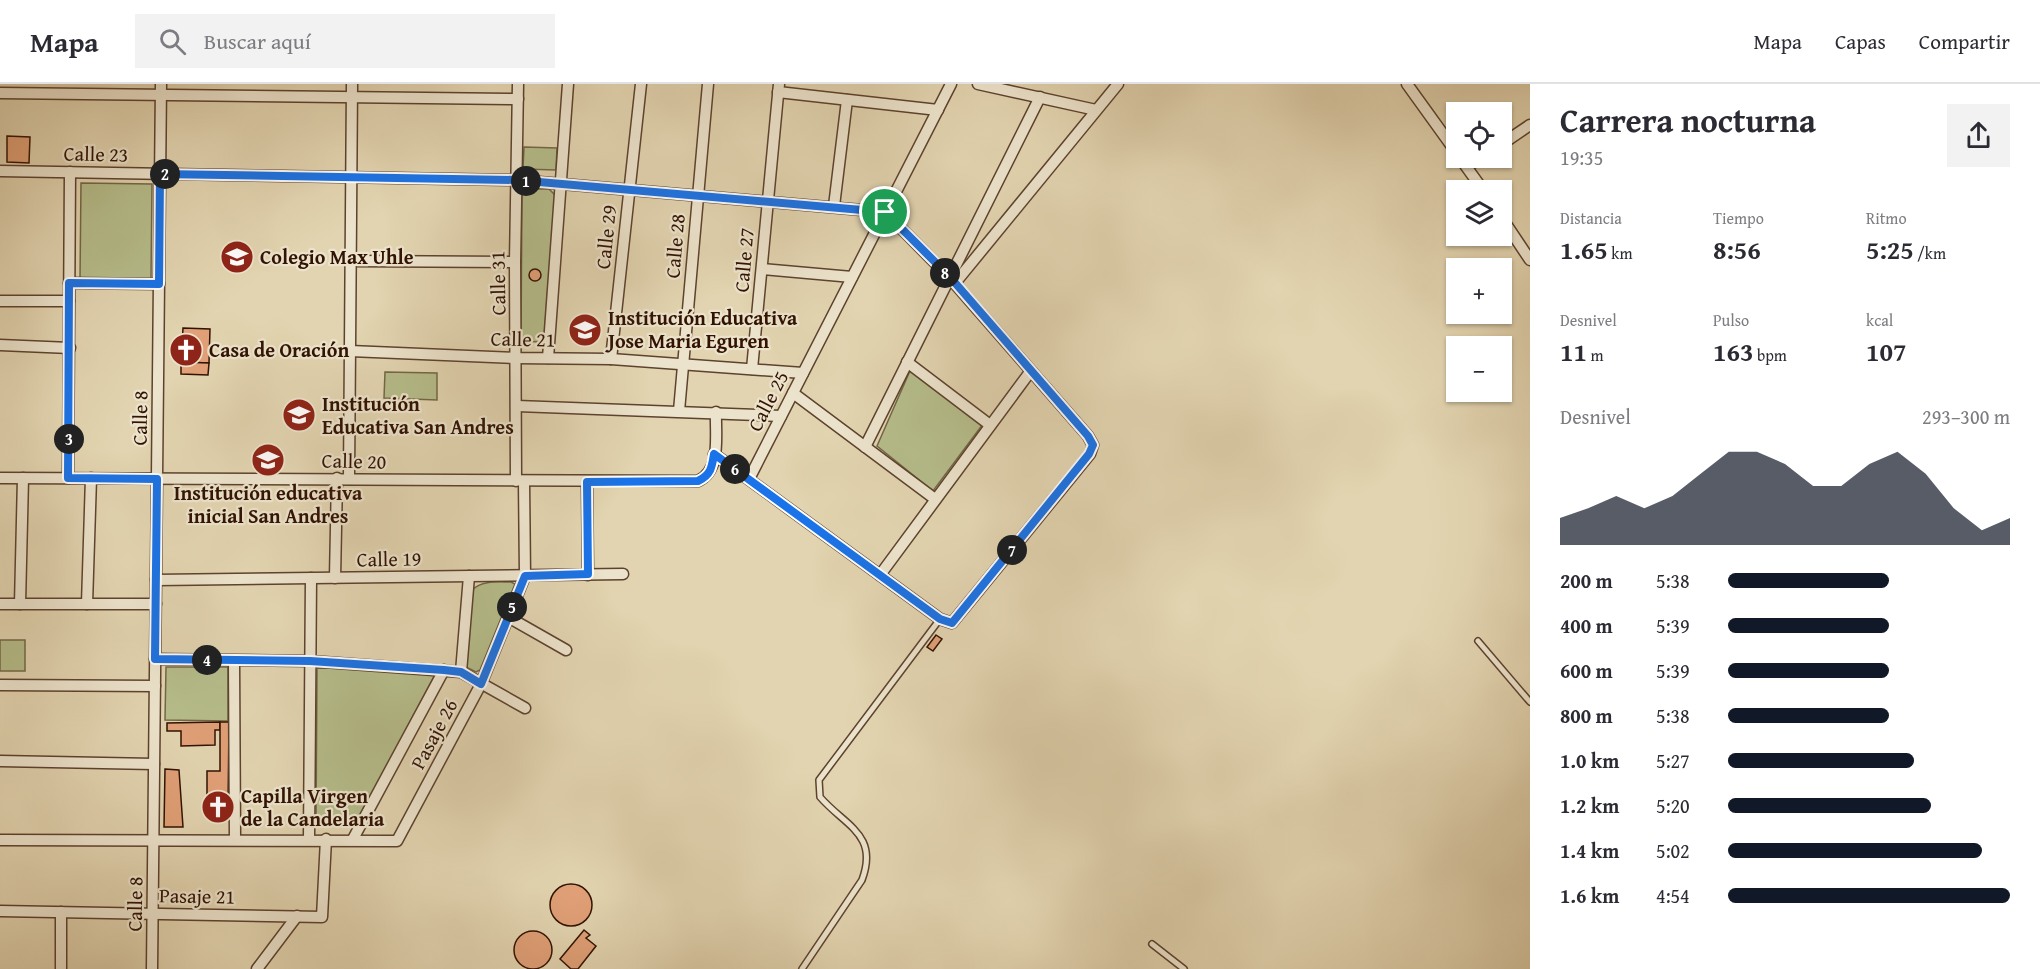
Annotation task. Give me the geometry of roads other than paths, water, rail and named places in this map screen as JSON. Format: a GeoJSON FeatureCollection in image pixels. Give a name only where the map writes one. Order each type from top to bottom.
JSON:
{"type":"FeatureCollection","features":[{"type":"Feature","properties":{"kind":"street"},"geometry":{"type":"LineString","coordinates":[[349,478],[352,84]]}},
{"type":"Feature","properties":{"kind":"street","name":"Calle 31"},"geometry":{"type":"LineString","coordinates":[[518,84],[515,262],[517,405],[525,576]]}},
{"type":"Feature","properties":{"kind":"street"},"geometry":{"type":"LineString","coordinates":[[548,358],[568,84]]}},
{"type":"Feature","properties":{"kind":"street","name":"Calle 29"},"geometry":{"type":"LineString","coordinates":[[611,359],[641,84]]}},
{"type":"Feature","properties":{"kind":"street","name":"Calle 28"},"geometry":{"type":"LineString","coordinates":[[679,411],[708,84]]}},
{"type":"Feature","properties":{"kind":"street","name":"Calle 25"},"geometry":{"type":"LineString","coordinates":[[748,479],[951,84]]}},
{"type":"Feature","properties":{"kind":"street"},"geometry":{"type":"LineString","coordinates":[[978,84],[1096,110]]}},
{"type":"Feature","properties":{"kind":"street"},"geometry":{"type":"LineString","coordinates":[[952,280],[1118,84]]}},
{"type":"Feature","properties":{"kind":"street"},"geometry":{"type":"LineString","coordinates":[[1407,84],[1446,138]]}},
{"type":"Feature","properties":{"kind":"street"},"geometry":{"type":"LineString","coordinates":[[778,88],[847,100],[938,110]]}},
{"type":"Feature","properties":{"kind":"street","name":"Calle 27"},"geometry":{"type":"LineString","coordinates":[[752,369],[778,88]]}},
{"type":"Feature","properties":{"kind":"street"},"geometry":{"type":"LineString","coordinates":[[0,93],[161,89],[352,97],[518,99]]}},
{"type":"Feature","properties":{"kind":"street","name":"Calle 8"},"geometry":{"type":"LineString","coordinates":[[152,969],[161,89]]}},
{"type":"Feature","properties":{"kind":"street"},"geometry":{"type":"LineString","coordinates":[[865,447],[907,362],[952,280],[1040,97]]}},
{"type":"Feature","properties":{"kind":"street"},"geometry":{"type":"LineString","coordinates":[[834,206],[847,100]]}},
{"type":"Feature","properties":{"kind":"street"},"geometry":{"type":"LineString","coordinates":[[1512,137],[1530,125]]}},
{"type":"Feature","properties":{"kind":"street","name":"Calle 23"},"geometry":{"type":"LineString","coordinates":[[0,171],[516,180],[885,212]]}},
{"type":"Feature","properties":{"kind":"street"},"geometry":{"type":"LineString","coordinates":[[68,478],[70,172]]}},
{"type":"Feature","properties":{"kind":"street"},"geometry":{"type":"LineString","coordinates":[[716,412],[714,454],[940,619],[952,623],[961,615],[1089,454],[1093,445],[1088,436],[952,280],[885,212]]}},
{"type":"Feature","properties":{"kind":"street"},"geometry":{"type":"LineString","coordinates":[[1512,233],[1530,260]]}},
{"type":"Feature","properties":{"kind":"street"},"geometry":{"type":"LineString","coordinates":[[351,261],[515,262]]}},
{"type":"Feature","properties":{"kind":"street"},"geometry":{"type":"LineString","coordinates":[[762,269],[852,277]]}},
{"type":"Feature","properties":{"kind":"street"},"geometry":{"type":"LineString","coordinates":[[69,283],[159,284]]}},
{"type":"Feature","properties":{"kind":"street"},"geometry":{"type":"LineString","coordinates":[[0,301],[69,301]]}},
{"type":"Feature","properties":{"kind":"street"},"geometry":{"type":"LineString","coordinates":[[0,345],[70,348]]}},
{"type":"Feature","properties":{"kind":"street","name":"Calle 21"},"geometry":{"type":"LineString","coordinates":[[350,351],[517,358],[611,359],[803,373]]}},
{"type":"Feature","properties":{"kind":"street"},"geometry":{"type":"LineString","coordinates":[[907,362],[990,425]]}},
{"type":"Feature","properties":{"kind":"street"},"geometry":{"type":"LineString","coordinates":[[880,574],[1030,372]]}},
{"type":"Feature","properties":{"kind":"street"},"geometry":{"type":"LineString","coordinates":[[793,393],[935,500]]}},
{"type":"Feature","properties":{"kind":"street"},"geometry":{"type":"LineString","coordinates":[[517,405],[781,416]]}},
{"type":"Feature","properties":{"kind":"street","name":"Calle 20"},"geometry":{"type":"LineString","coordinates":[[0,478],[698,481],[706,478],[712,469],[714,454]]}},
{"type":"Feature","properties":{"kind":"street"},"geometry":{"type":"LineString","coordinates":[[20,604],[23,478]]}},
{"type":"Feature","properties":{"kind":"street"},"geometry":{"type":"LineString","coordinates":[[87,604],[91,478]]}},
{"type":"Feature","properties":{"kind":"street"},"geometry":{"type":"LineString","coordinates":[[334,578],[337,478]]}},
{"type":"Feature","properties":{"kind":"street"},"geometry":{"type":"LineString","coordinates":[[587,482],[588,574]]}},
{"type":"Feature","properties":{"kind":"street","name":"Calle 19"},"geometry":{"type":"LineString","coordinates":[[156,580],[623,574]]}},
{"type":"Feature","properties":{"kind":"street"},"geometry":{"type":"LineString","coordinates":[[461,672],[470,576]]}},
{"type":"Feature","properties":{"kind":"street","name":"Pasaje 26"},"geometry":{"type":"LineString","coordinates":[[353,839],[397,841],[481,684],[525,576]]}},
{"type":"Feature","properties":{"kind":"street"},"geometry":{"type":"LineString","coordinates":[[309,839],[311,578]]}},
{"type":"Feature","properties":{"kind":"street"},"geometry":{"type":"LineString","coordinates":[[0,604],[156,604]]}},
{"type":"Feature","properties":{"kind":"street"},"geometry":{"type":"LineString","coordinates":[[508,617],[566,650]]}},
{"type":"Feature","properties":{"kind":"street"},"geometry":{"type":"LineString","coordinates":[[155,659],[310,661],[461,672],[525,708]]}},
{"type":"Feature","properties":{"kind":"street"},"geometry":{"type":"LineString","coordinates":[[234,661],[235,839]]}},
{"type":"Feature","properties":{"kind":"street"},"geometry":{"type":"LineString","coordinates":[[0,840],[353,839],[444,670]]}},
{"type":"Feature","properties":{"kind":"street"},"geometry":{"type":"LineString","coordinates":[[0,685],[155,686]]}},
{"type":"Feature","properties":{"kind":"street"},"geometry":{"type":"LineString","coordinates":[[0,762],[154,764]]}},
{"type":"Feature","properties":{"kind":"street","name":"Pasaje 21"},"geometry":{"type":"LineString","coordinates":[[0,911],[322,916],[326,839]]}},
{"type":"Feature","properties":{"kind":"street"},"geometry":{"type":"LineString","coordinates":[[61,912],[61,969]]}},
{"type":"Feature","properties":{"kind":"street"},"geometry":{"type":"LineString","coordinates":[[257,969],[297,916]]}},
{"type":"Feature","properties":{"kind":"lane"},"geometry":{"type":"LineString","coordinates":[[802,969],[862,880],[867,865],[864,842],[858,832],[820,797],[819,780],[940,619]]}},
{"type":"Feature","properties":{"kind":"lane"},"geometry":{"type":"LineString","coordinates":[[1478,641],[1530,702]]}},
{"type":"Feature","properties":{"kind":"lane"},"geometry":{"type":"LineString","coordinates":[[1152,944],[1184,969]]}},
{"type":"Feature","properties":{"kind":"place","name":"Colegio Max Uhle"},"geometry":{"type":"Point","coordinates":[237,257]}},
{"type":"Feature","properties":{"kind":"place","name":"Institución Educativa Jose Maria Eguren"},"geometry":{"type":"Point","coordinates":[585,330]}},
{"type":"Feature","properties":{"kind":"place","name":"Casa de Oración"},"geometry":{"type":"Point","coordinates":[186,350]}},
{"type":"Feature","properties":{"kind":"place","name":"Institución Educativa San Andres"},"geometry":{"type":"Point","coordinates":[299,415]}},
{"type":"Feature","properties":{"kind":"place","name":"Institución educativa inicial San Andres"},"geometry":{"type":"Point","coordinates":[268,460]}},
{"type":"Feature","properties":{"kind":"place","name":"Capilla Virgen de la Candelaria"},"geometry":{"type":"Point","coordinates":[218,807]}}]}
